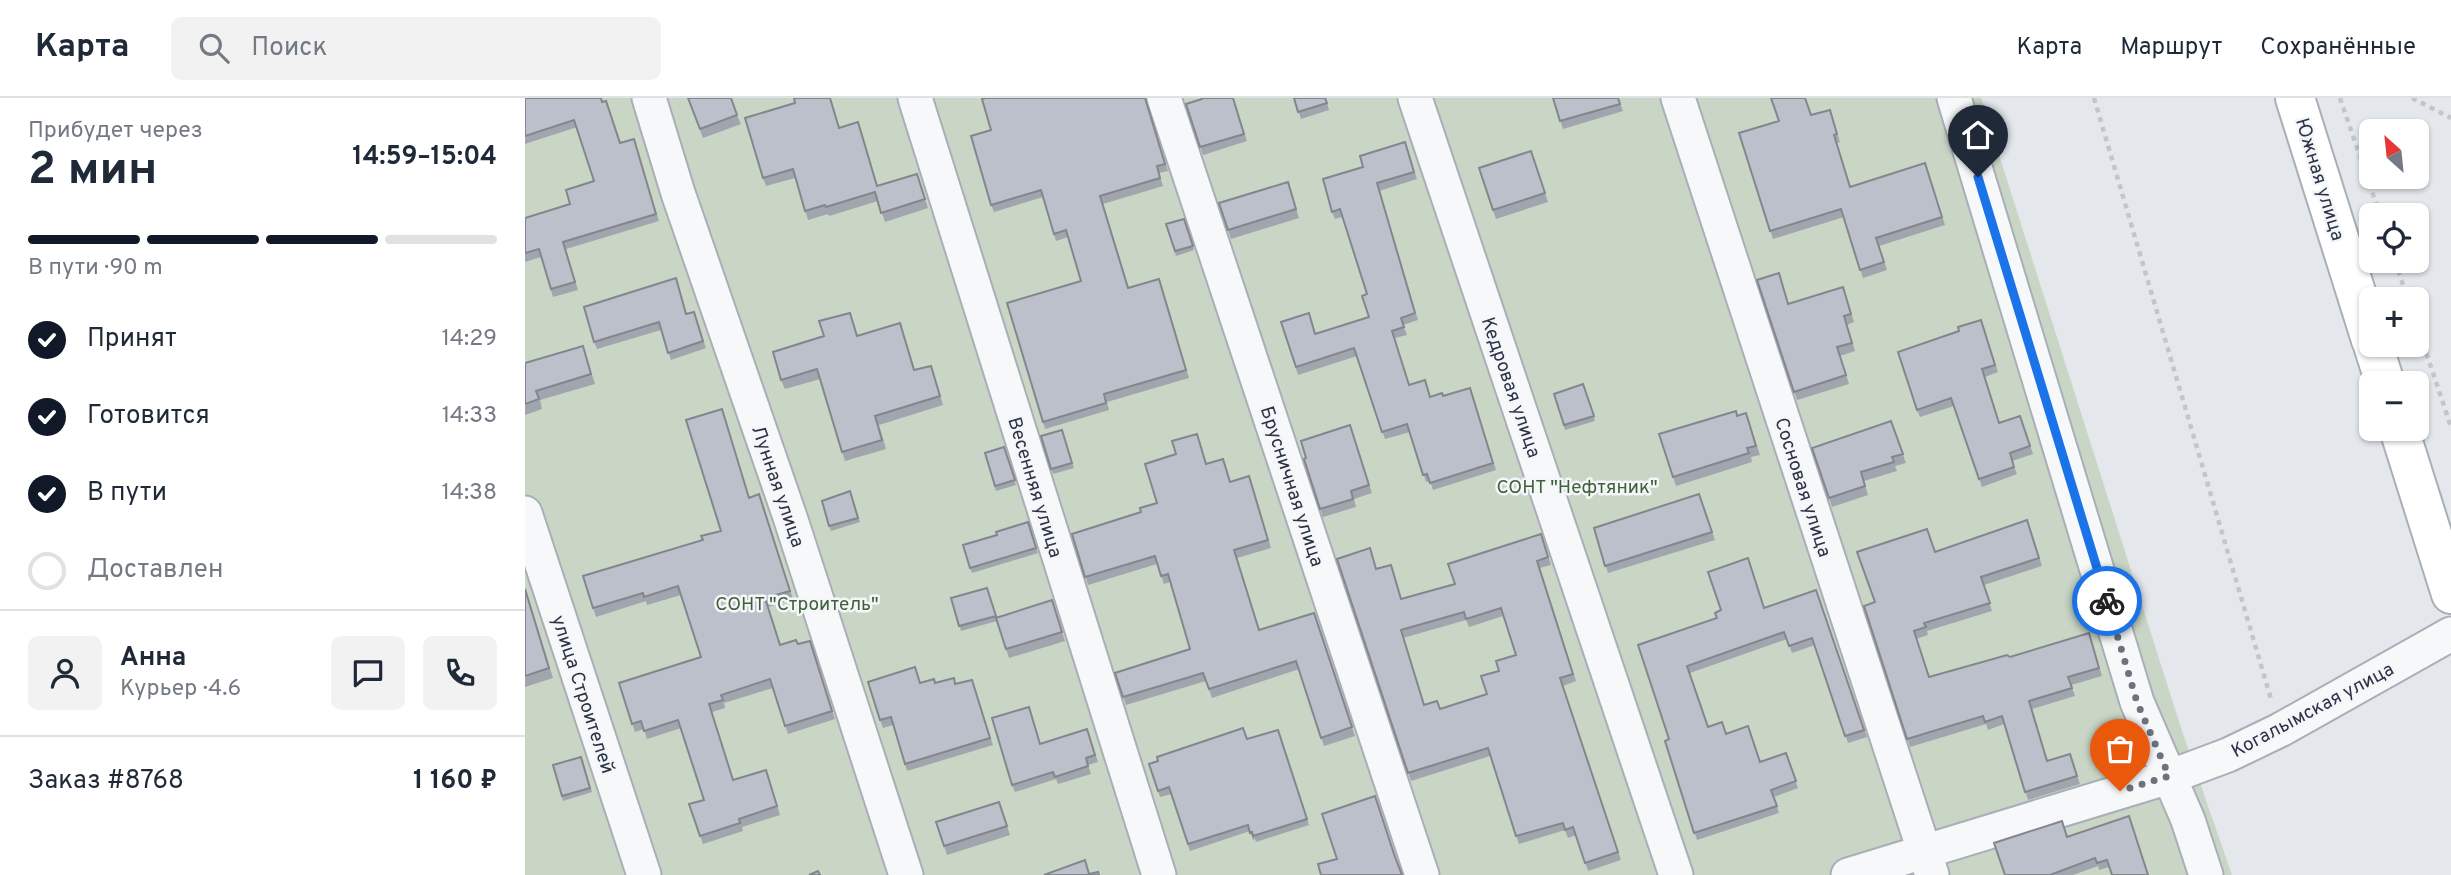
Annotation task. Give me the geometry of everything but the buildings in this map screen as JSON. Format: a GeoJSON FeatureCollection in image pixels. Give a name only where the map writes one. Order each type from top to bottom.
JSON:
{"type":"FeatureCollection","features":[{"type":"Feature","properties":{"kind":"street","name":"Лунная улица"},"geometry":{"type":"LineString","coordinates":[[649,98],[678,193],[790,517],[906,875]]}},
{"type":"Feature","properties":{"kind":"street","name":"Весенняя улица"},"geometry":{"type":"LineString","coordinates":[[915,98],[1159,875]]}},
{"type":"Feature","properties":{"kind":"street","name":"Брусничная улица"},"geometry":{"type":"LineString","coordinates":[[1164,98],[1422,875]]}},
{"type":"Feature","properties":{"kind":"street","name":"Кедровая улица"},"geometry":{"type":"LineString","coordinates":[[1415,98],[1676,875]]}},
{"type":"Feature","properties":{"kind":"street","name":"Сосновая улица"},"geometry":{"type":"LineString","coordinates":[[1678,98],[1928,863]]}},
{"type":"Feature","properties":{"kind":"street"},"geometry":{"type":"LineString","coordinates":[[1954,98],[2137,702],[2188,821],[2206,875]]}},
{"type":"Feature","properties":{"kind":"street","name":"Южная улица"},"geometry":{"type":"LineString","coordinates":[[2295,98],[2359,301]]}},
{"type":"Feature","properties":{"kind":"street"},"geometry":{"type":"LineString","coordinates":[[2403,441],[2451,594]]}},
{"type":"Feature","properties":{"kind":"street","name":"улица Строителей"},"geometry":{"type":"LineString","coordinates":[[525,513],[645,875]]}},
{"type":"Feature","properties":{"kind":"street","name":"Когалымская улица"},"geometry":{"type":"LineString","coordinates":[[1848,875],[1928,863],[2228,755],[2280,730],[2451,634]]}},
{"type":"Feature","properties":{"kind":"path"},"geometry":{"type":"LineString","coordinates":[[2094,98],[2280,730]]}},
{"type":"Feature","properties":{"kind":"path"},"geometry":{"type":"LineString","coordinates":[[2340,98],[2376,203]]}},
{"type":"Feature","properties":{"kind":"path"},"geometry":{"type":"LineString","coordinates":[[2412,98],[2451,118]]}},
{"type":"Feature","properties":{"kind":"path"},"geometry":{"type":"LineString","coordinates":[[2428,357],[2451,427]]}},
{"type":"Feature","properties":{"kind":"green space","name":"СОНТ \"Нефтяник\""},"geometry":{"type":"Polygon","coordinates":[[[525,98],[1981,98],[2182,731],[2232,875],[525,875],[525,98]]]}},
{"type":"Feature","properties":{"kind":"way so far"},"geometry":{"type":"LineString","coordinates":[[2107,601],[2137,702],[2169,776],[2120,791]]}},
{"type":"Feature","properties":{"kind":"route"},"geometry":{"type":"LineString","coordinates":[[1978,177],[2107,601]]}},
{"type":"Feature","properties":{"kind":"park label","name":"СОНТ \"Строитель\""},"geometry":{"type":"Point","coordinates":[797,603]}}]}
